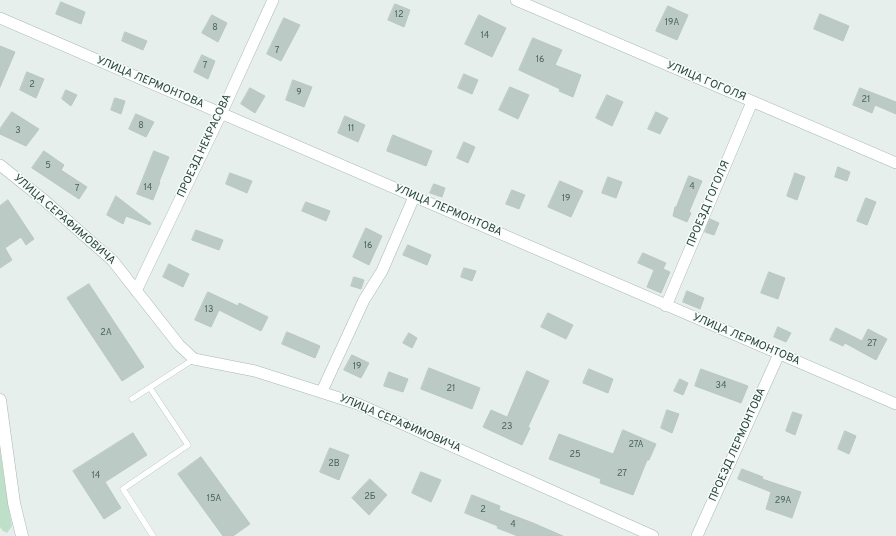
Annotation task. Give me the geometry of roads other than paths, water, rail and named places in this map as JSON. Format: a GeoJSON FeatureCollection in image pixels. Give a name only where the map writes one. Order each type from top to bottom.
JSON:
{"type":"FeatureCollection","features":[{"type":"Feature","properties":{"kind":"street","name":"ПРОЕЗД НЕКРАСОВА"},"geometry":{"type":"LineString","coordinates":[[136,291],[221,114],[273,0]]}},
{"type":"Feature","properties":{"kind":"street","name":"УЛИЦА ГОГОЛЯ"},"geometry":{"type":"LineString","coordinates":[[516,0],[896,163]]}},
{"type":"Feature","properties":{"kind":"street","name":"УЛИЦА ЛЕРМОНТОВА"},"geometry":{"type":"LineString","coordinates":[[0,18],[896,404]]}},
{"type":"Feature","properties":{"kind":"street","name":"ПРОЕЗД ГОГОЛЯ"},"geometry":{"type":"LineString","coordinates":[[666,306],[752,102]]}},
{"type":"Feature","properties":{"kind":"street","name":"УЛИЦА СЕРАФИМОВИЧА"},"geometry":{"type":"LineString","coordinates":[[0,165],[44,200],[113,261],[179,345],[194,359],[256,371],[322,391],[358,404],[653,536]]}},
{"type":"Feature","properties":{"kind":"street"},"geometry":{"type":"LineString","coordinates":[[322,391],[364,300],[382,271],[414,197]]}},
{"type":"Feature","properties":{"kind":"street","name":"ПРОЕЗД ЛЕРМОНТОВА"},"geometry":{"type":"LineString","coordinates":[[697,536],[779,354]]}},
{"type":"Feature","properties":{"kind":"street"},"geometry":{"type":"LineString","coordinates":[[0,400],[14,503],[22,536]]}},
{"type":"Feature","properties":{"kind":"lane"},"geometry":{"type":"LineString","coordinates":[[132,399],[194,359]]}},
{"type":"Feature","properties":{"kind":"lane"},"geometry":{"type":"LineString","coordinates":[[150,388],[188,445],[123,489],[153,536]]}}]}
